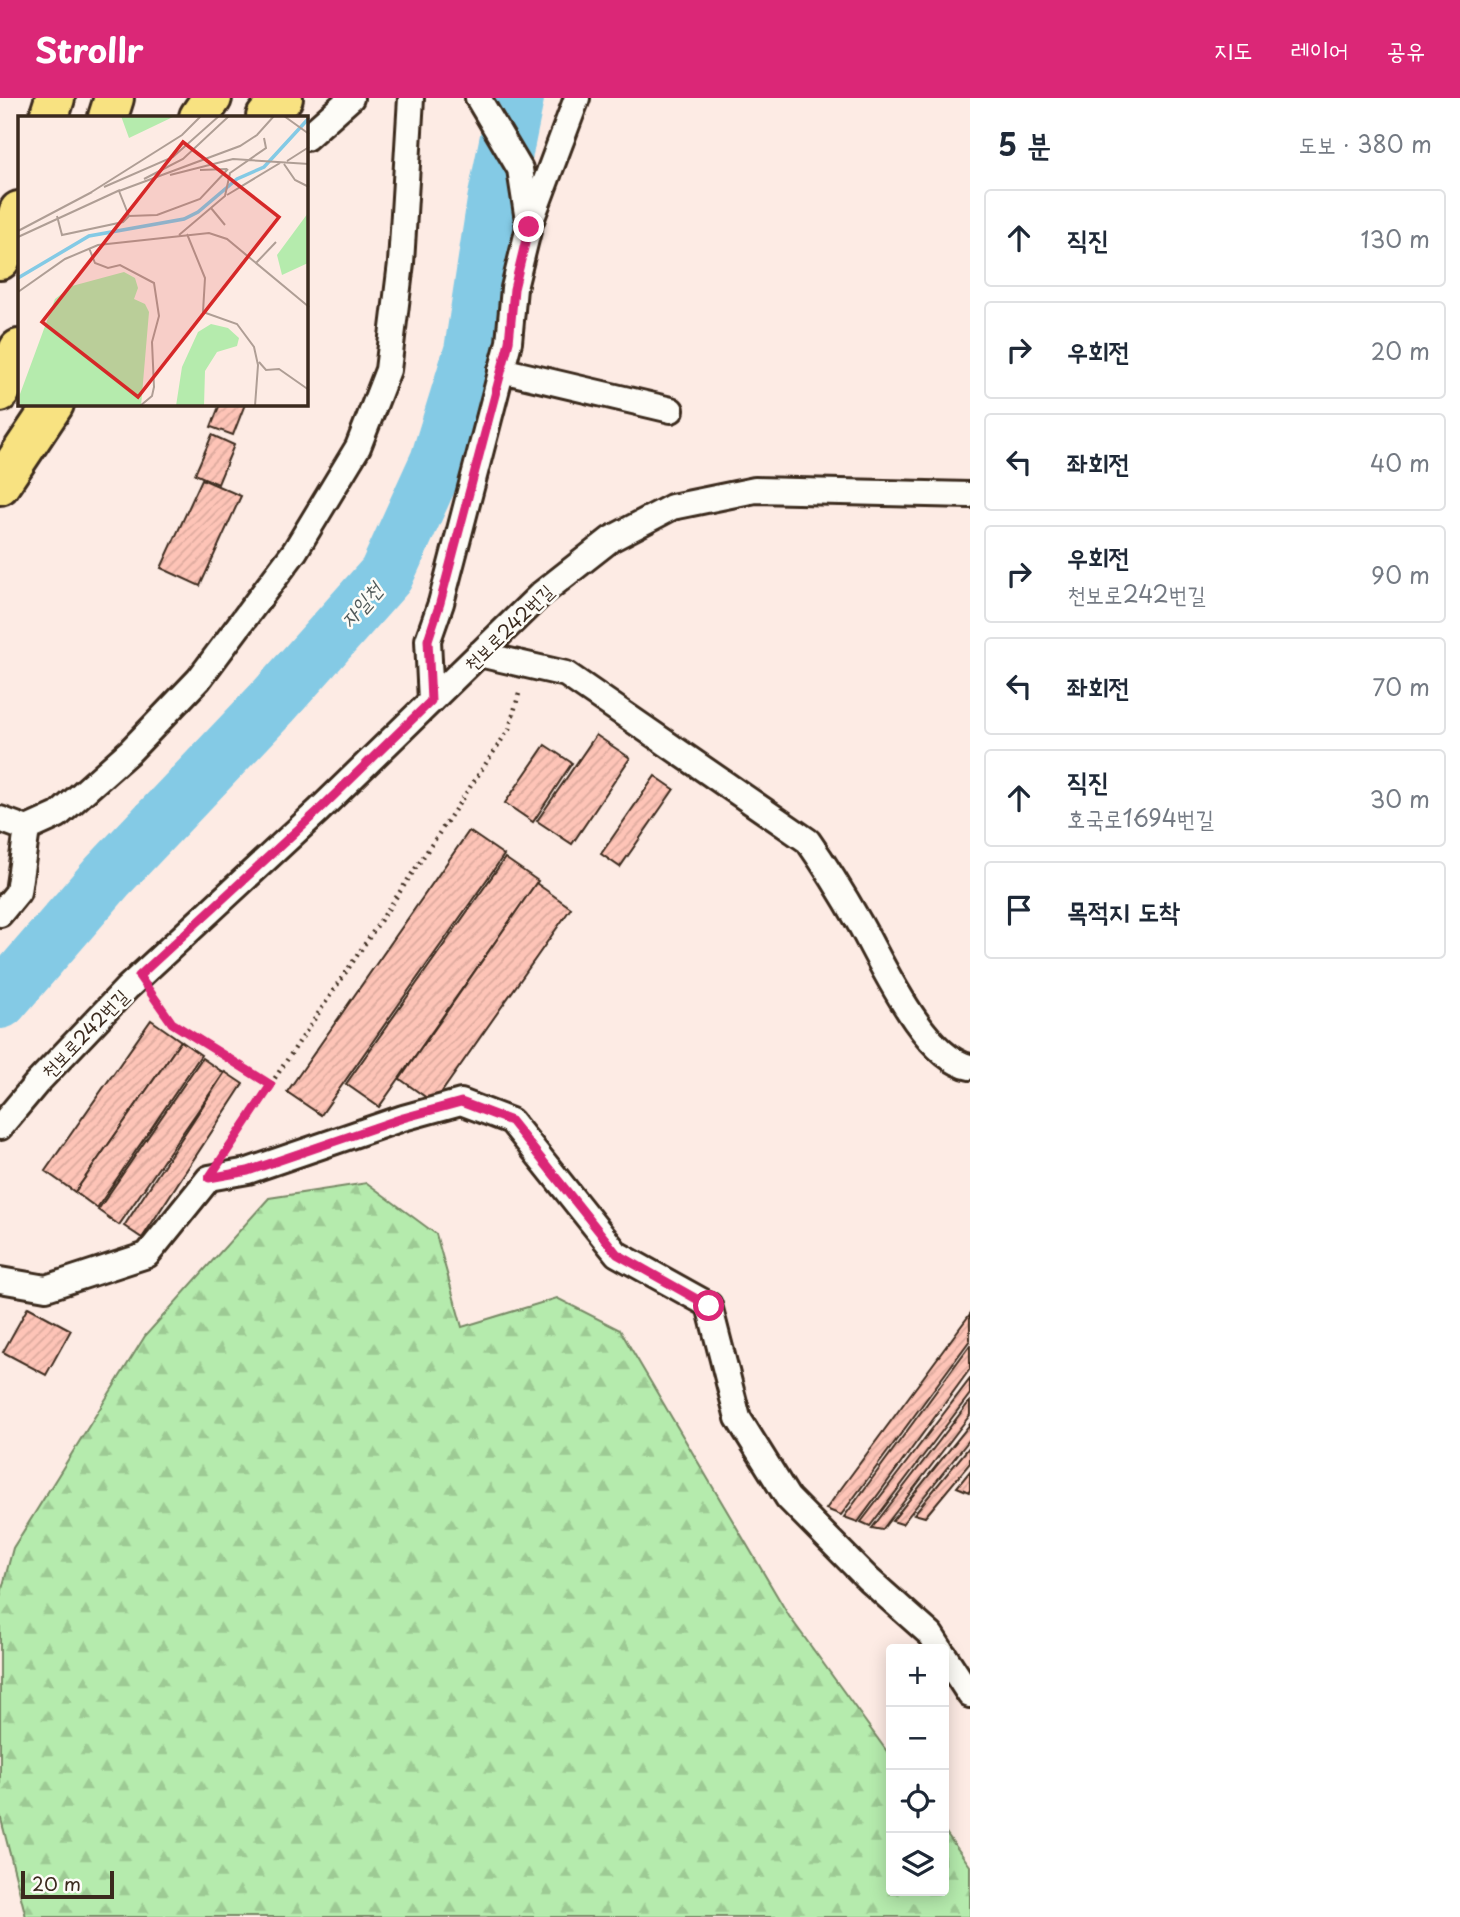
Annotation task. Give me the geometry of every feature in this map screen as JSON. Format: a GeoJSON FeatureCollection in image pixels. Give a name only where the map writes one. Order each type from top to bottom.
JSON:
{"type":"FeatureCollection","features":[{"type":"Feature","properties":{"kind":"main road"},"geometry":{"type":"LineString","coordinates":[[49,116],[55,98]]}},
{"type":"Feature","properties":{"kind":"main road"},"geometry":{"type":"LineString","coordinates":[[108,116],[114,98]]}},
{"type":"Feature","properties":{"kind":"main road"},"geometry":{"type":"LineString","coordinates":[[200,116],[212,98]]}},
{"type":"Feature","properties":{"kind":"main road"},"geometry":{"type":"LineString","coordinates":[[268,116],[283,98]]}},
{"type":"Feature","properties":{"kind":"main road"},"geometry":{"type":"LineString","coordinates":[[0,260],[18,214]]}},
{"type":"Feature","properties":{"kind":"main road"},"geometry":{"type":"LineString","coordinates":[[0,392],[18,351]]}},
{"type":"Feature","properties":{"kind":"main road"},"geometry":{"type":"LineString","coordinates":[[0,456],[25,406]]}},
{"type":"Feature","properties":{"kind":"main road"},"geometry":{"type":"LineString","coordinates":[[0,485],[53,406]]}},
{"type":"Feature","properties":{"kind":"street"},"geometry":{"type":"LineString","coordinates":[[308,136],[351,98]]}},
{"type":"Feature","properties":{"kind":"street"},"geometry":{"type":"LineString","coordinates":[[0,819],[27,830],[58,815],[130,751],[199,679],[295,551],[358,447],[388,370],[401,263],[411,98]]}},
{"type":"Feature","properties":{"kind":"street"},"geometry":{"type":"LineString","coordinates":[[478,98],[520,169],[529,227]]}},
{"type":"Feature","properties":{"kind":"street"},"geometry":{"type":"LineString","coordinates":[[431,701],[428,640],[509,342],[514,289],[529,227],[577,98]]}},
{"type":"Feature","properties":{"kind":"street"},"geometry":{"type":"LineString","coordinates":[[501,370],[671,410]]}},
{"type":"Feature","properties":{"kind":"street","name":"천보로242번길"},"geometry":{"type":"LineString","coordinates":[[0,1127],[36,1084],[139,976],[318,811],[550,585],[611,539],[672,507],[755,490],[970,495]]}},
{"type":"Feature","properties":{"kind":"street"},"geometry":{"type":"LineString","coordinates":[[479,654],[566,674],[808,841],[837,885],[897,994],[939,1051],[970,1067]]}},
{"type":"Feature","properties":{"kind":"street"},"geometry":{"type":"LineString","coordinates":[[0,914],[18,892],[27,830]]}},
{"type":"Feature","properties":{"kind":"street"},"geometry":{"type":"LineString","coordinates":[[0,1280],[46,1288],[147,1255],[209,1178],[248,1171],[403,1118],[461,1102],[511,1121],[617,1254],[709,1306],[738,1418],[788,1498],[868,1579],[931,1635],[937,1644]]}},
{"type":"Feature","properties":{"kind":"street"},"geometry":{"type":"LineString","coordinates":[[949,1663],[970,1695]]}},
{"type":"Feature","properties":{"kind":"path"},"geometry":{"type":"LineString","coordinates":[[209,1178],[509,729],[527,666]]}},
{"type":"Feature","properties":{"kind":"path"},"geometry":{"type":"LineString","coordinates":[[139,976],[172,1023],[271,1085]]}},
{"type":"Feature","properties":{"kind":"green space"},"geometry":{"type":"Polygon","coordinates":[[[367,1183],[436,1234],[462,1327],[557,1298],[620,1330],[789,1616],[886,1750],[886,1896],[949,1896],[949,1837],[970,1866],[970,1917],[26,1917],[0,1815],[0,1597],[13,1548],[145,1336],[269,1198],[367,1183]]]}},
{"type":"Feature","properties":{"kind":"building"},"geometry":{"type":"Polygon","coordinates":[[[219,406],[244,406],[233,435],[211,427],[219,406]]]}},
{"type":"Feature","properties":{"kind":"building"},"geometry":{"type":"Polygon","coordinates":[[[212,435],[234,445],[218,484],[195,474],[212,435]]]}},
{"type":"Feature","properties":{"kind":"building"},"geometry":{"type":"Polygon","coordinates":[[[202,479],[241,496],[200,586],[161,568],[202,479]]]}},
{"type":"Feature","properties":{"kind":"building"},"geometry":{"type":"Polygon","coordinates":[[[596,735],[630,758],[572,844],[537,821],[596,735]]]}},
{"type":"Feature","properties":{"kind":"building"},"geometry":{"type":"Polygon","coordinates":[[[545,745],[572,763],[533,822],[505,803],[545,745]]]}},
{"type":"Feature","properties":{"kind":"building"},"geometry":{"type":"Polygon","coordinates":[[[655,776],[674,789],[620,867],[601,854],[655,776]]]}},
{"type":"Feature","properties":{"kind":"building"},"geometry":{"type":"Polygon","coordinates":[[[469,831],[504,855],[321,1115],[287,1092],[469,831]]]}},
{"type":"Feature","properties":{"kind":"building"},"geometry":{"type":"Polygon","coordinates":[[[505,858],[538,881],[379,1107],[346,1084],[505,858]]]}},
{"type":"Feature","properties":{"kind":"building"},"geometry":{"type":"Polygon","coordinates":[[[536,883],[571,908],[434,1103],[400,1079],[536,883]]]}},
{"type":"Feature","properties":{"kind":"building"},"geometry":{"type":"Polygon","coordinates":[[[151,1020],[181,1041],[75,1192],[45,1171],[151,1020]]]}},
{"type":"Feature","properties":{"kind":"building"},"geometry":{"type":"Polygon","coordinates":[[[181,1041],[201,1055],[97,1208],[75,1192],[181,1041]]]}},
{"type":"Feature","properties":{"kind":"building"},"geometry":{"type":"Polygon","coordinates":[[[202,1058],[224,1073],[119,1225],[98,1210],[202,1058]]]}},
{"type":"Feature","properties":{"kind":"building"},"geometry":{"type":"Polygon","coordinates":[[[225,1072],[243,1084],[142,1238],[124,1226],[225,1072]]]}},
{"type":"Feature","properties":{"kind":"building"},"geometry":{"type":"Polygon","coordinates":[[[28,1307],[71,1330],[46,1375],[3,1352],[28,1307]]]}},
{"type":"Feature","properties":{"kind":"building"},"geometry":{"type":"Polygon","coordinates":[[[970,1314],[970,1340],[841,1515],[826,1509],[970,1314]]]}},
{"type":"Feature","properties":{"kind":"building"},"geometry":{"type":"Polygon","coordinates":[[[970,1345],[970,1369],[858,1522],[844,1517],[970,1345]]]}},
{"type":"Feature","properties":{"kind":"building"},"geometry":{"type":"Polygon","coordinates":[[[970,1379],[970,1394],[870,1526],[861,1522],[970,1379]]]}},
{"type":"Feature","properties":{"kind":"building"},"geometry":{"type":"Polygon","coordinates":[[[970,1401],[970,1415],[882,1530],[872,1528],[970,1401]]]}},
{"type":"Feature","properties":{"kind":"building"},"geometry":{"type":"Polygon","coordinates":[[[970,1424],[970,1439],[902,1524],[892,1521],[970,1424]]]}},
{"type":"Feature","properties":{"kind":"building"},"geometry":{"type":"Polygon","coordinates":[[[970,1446],[970,1463],[925,1517],[914,1514],[970,1446]]]}},
{"type":"Feature","properties":{"kind":"building"},"geometry":{"type":"Polygon","coordinates":[[[970,1471],[970,1491],[969,1492],[957,1487],[970,1471]]]}},
{"type":"Feature","properties":{"kind":"waterway","name":"자일천"},"geometry":{"type":"LineString","coordinates":[[0,1001],[108,876],[274,701],[386,575],[438,461],[472,351],[495,201],[516,98]]}},
{"type":"Feature","properties":{"kind":"route"},"geometry":{"type":"LineString","coordinates":[[529,227],[514,289],[509,342],[428,640],[431,701],[318,811],[139,976],[172,1023],[271,1085],[209,1178],[248,1171],[403,1118],[461,1102],[511,1121],[617,1254],[709,1306]]}}]}
